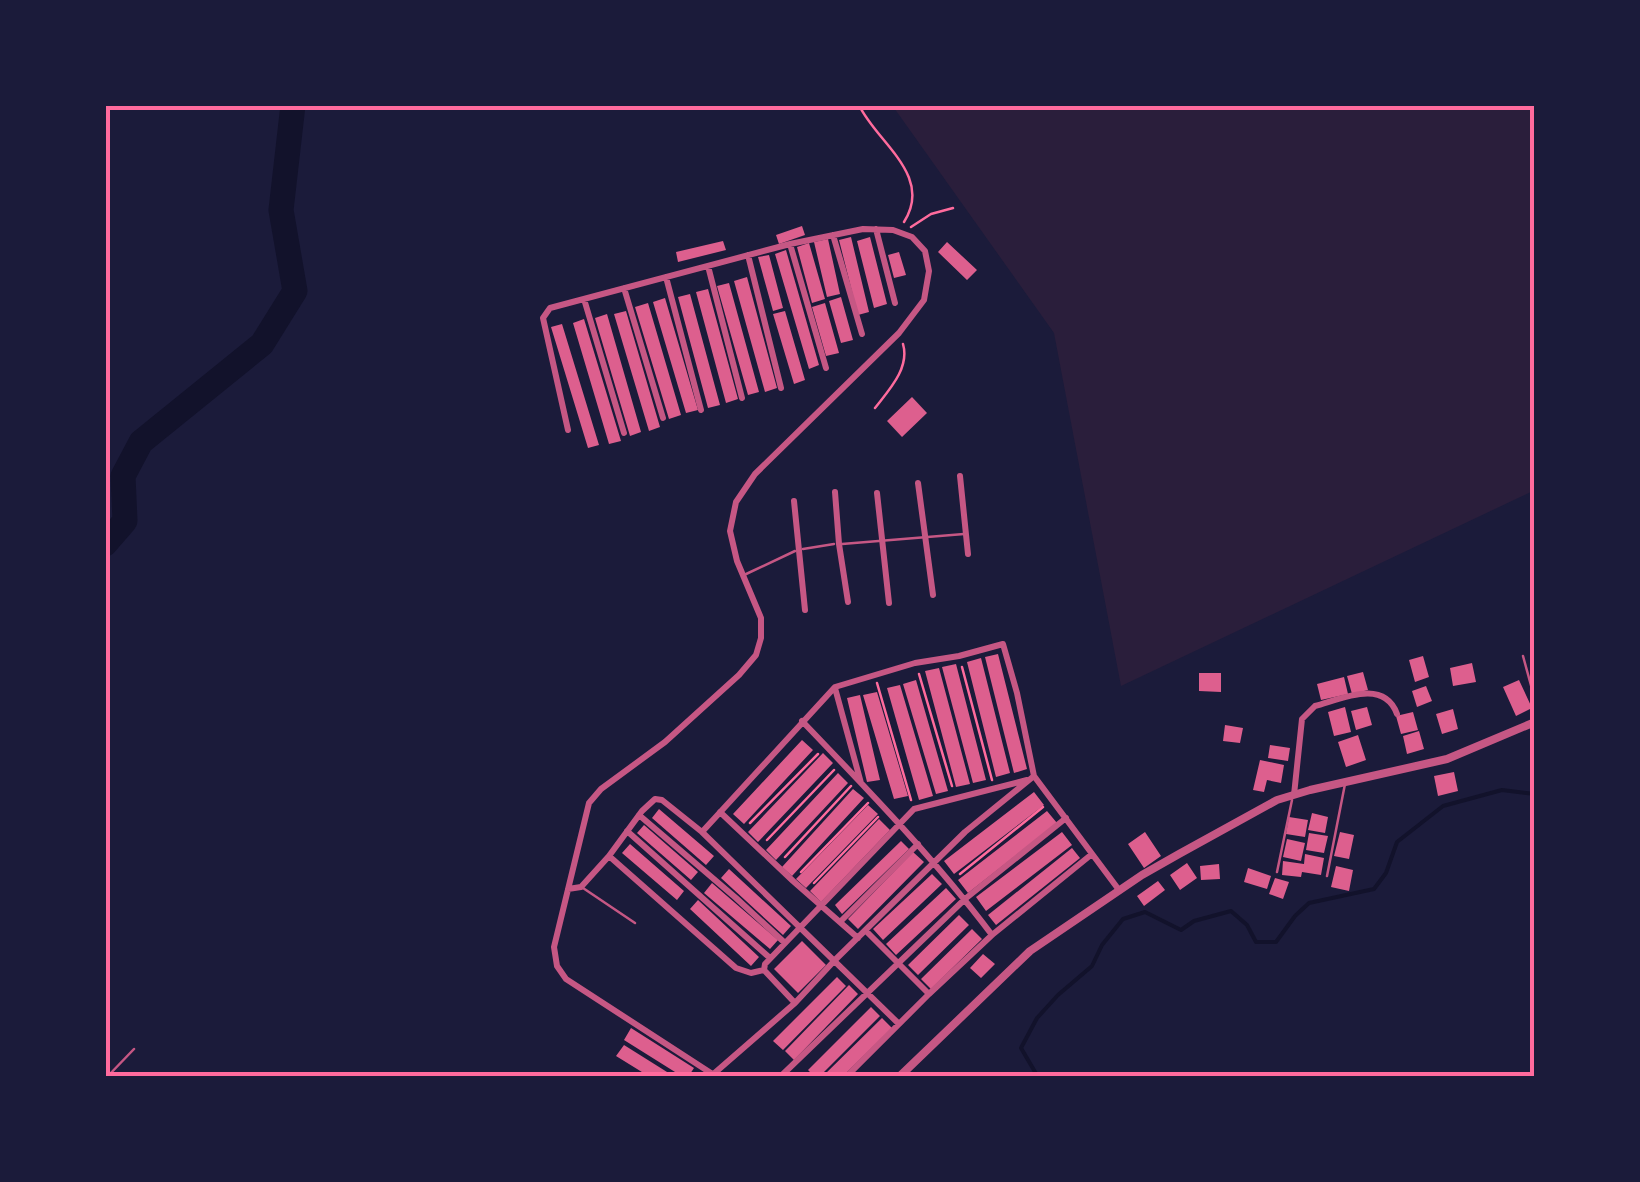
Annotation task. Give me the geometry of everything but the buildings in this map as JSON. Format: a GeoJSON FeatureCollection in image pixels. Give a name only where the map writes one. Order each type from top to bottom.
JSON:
{"type":"FeatureCollection","features":[{"type":"Feature","properties":{"kind":"street"},"geometry":{"type":"LineString","coordinates":[[568,430],[544,318],[550,308],[863,228],[899,232],[912,237],[925,251],[929,271],[924,300],[899,333],[755,474],[736,502],[730,530],[736,561],[761,618],[762,638],[756,655],[739,676],[666,742],[601,789],[589,803],[554,947],[557,966],[566,979],[714,1076],[795,1003],[965,832],[1033,777]]}},
{"type":"Feature","properties":{"kind":"street"},"geometry":{"type":"LineString","coordinates":[[876,229],[895,304]]}},
{"type":"Feature","properties":{"kind":"street"},"geometry":{"type":"LineString","coordinates":[[834,234],[862,334]]}},
{"type":"Feature","properties":{"kind":"street"},"geometry":{"type":"LineString","coordinates":[[790,244],[826,368]]}},
{"type":"Feature","properties":{"kind":"street"},"geometry":{"type":"LineString","coordinates":[[748,255],[782,388]]}},
{"type":"Feature","properties":{"kind":"street"},"geometry":{"type":"LineString","coordinates":[[708,266],[742,398]]}},
{"type":"Feature","properties":{"kind":"street"},"geometry":{"type":"LineString","coordinates":[[666,277],[702,410]]}},
{"type":"Feature","properties":{"kind":"street"},"geometry":{"type":"LineString","coordinates":[[624,288],[664,418]]}},
{"type":"Feature","properties":{"kind":"street"},"geometry":{"type":"LineString","coordinates":[[584,299],[624,433]]}},
{"type":"Feature","properties":{"kind":"street"},"geometry":{"type":"LineString","coordinates":[[960,476],[968,554]]}},
{"type":"Feature","properties":{"kind":"street"},"geometry":{"type":"LineString","coordinates":[[918,483],[932,595]]}},
{"type":"Feature","properties":{"kind":"street"},"geometry":{"type":"LineString","coordinates":[[834,492],[848,602]]}},
{"type":"Feature","properties":{"kind":"street"},"geometry":{"type":"LineString","coordinates":[[876,493],[889,602]]}},
{"type":"Feature","properties":{"kind":"street"},"geometry":{"type":"LineString","coordinates":[[794,501],[805,610]]}},
{"type":"Feature","properties":{"kind":"street"},"geometry":{"type":"LineString","coordinates":[[702,832],[835,687],[916,663],[1003,644],[1033,777],[1119,890]]}},
{"type":"Feature","properties":{"kind":"street"},"geometry":{"type":"LineString","coordinates":[[835,687],[859,781]]}},
{"type":"Feature","properties":{"kind":"street"},"geometry":{"type":"LineString","coordinates":[[1294,795],[1302,720],[1308,710],[1368,692],[1388,700],[1397,714]]}},
{"type":"Feature","properties":{"kind":"street"},"geometry":{"type":"LineString","coordinates":[[802,720],[900,823],[992,934]]}},
{"type":"Feature","properties":{"kind":"street"},"geometry":{"type":"LineString","coordinates":[[898,1077],[1030,950],[1154,868],[1277,800],[1447,759],[1535,722]]}},
{"type":"Feature","properties":{"kind":"street"},"geometry":{"type":"LineString","coordinates":[[764,970],[770,958],[914,809],[1033,777]]}},
{"type":"Feature","properties":{"kind":"street"},"geometry":{"type":"LineString","coordinates":[[568,889],[581,887],[639,815],[655,798],[662,800],[702,832],[899,1024]]}},
{"type":"Feature","properties":{"kind":"street"},"geometry":{"type":"LineString","coordinates":[[720,812],[858,938]]}},
{"type":"Feature","properties":{"kind":"street"},"geometry":{"type":"LineString","coordinates":[[639,815],[785,943]]}},
{"type":"Feature","properties":{"kind":"street"},"geometry":{"type":"LineString","coordinates":[[780,1077],[964,898],[1066,818]]}},
{"type":"Feature","properties":{"kind":"street"},"geometry":{"type":"LineString","coordinates":[[627,831],[770,958]]}},
{"type":"Feature","properties":{"kind":"street"},"geometry":{"type":"LineString","coordinates":[[840,922],[918,844]]}},
{"type":"Feature","properties":{"kind":"street"},"geometry":{"type":"LineString","coordinates":[[846,1077],[992,934],[1092,854]]}},
{"type":"Feature","properties":{"kind":"street"},"geometry":{"type":"LineString","coordinates":[[609,856],[736,968],[751,974],[764,970]]}},
{"type":"Feature","properties":{"kind":"street"},"geometry":{"type":"LineString","coordinates":[[866,930],[930,994]]}},
{"type":"Feature","properties":{"kind":"street"},"geometry":{"type":"LineString","coordinates":[[764,970],[795,1003]]}},
{"type":"Feature","properties":{"kind":"lane"},"geometry":{"type":"LineString","coordinates":[[743,575],[812,546],[966,534]]}},
{"type":"Feature","properties":{"kind":"lane"},"geometry":{"type":"LineString","coordinates":[[1523,656],[1535,700]]}},
{"type":"Feature","properties":{"kind":"lane"},"geometry":{"type":"LineString","coordinates":[[1327,876],[1346,782]]}},
{"type":"Feature","properties":{"kind":"lane"},"geometry":{"type":"LineString","coordinates":[[1277,872],[1294,795]]}},
{"type":"Feature","properties":{"kind":"lane"},"geometry":{"type":"LineString","coordinates":[[581,887],[636,923]]}},
{"type":"Feature","properties":{"kind":"lane"},"geometry":{"type":"LineString","coordinates":[[107,1077],[134,1049]]}},
{"type":"Feature","properties":{"kind":"path"},"geometry":{"type":"LineString","coordinates":[[858,105],[910,178],[912,206],[899,232]]}},
{"type":"Feature","properties":{"kind":"path"},"geometry":{"type":"LineString","coordinates":[[899,232],[931,214],[953,208]]}},
{"type":"Feature","properties":{"kind":"path"},"geometry":{"type":"LineString","coordinates":[[875,408],[903,365],[906,352],[899,333]]}},
{"type":"Feature","properties":{"kind":"path"},"geometry":{"type":"LineString","coordinates":[[958,656],[994,788]]}},
{"type":"Feature","properties":{"kind":"path"},"geometry":{"type":"LineString","coordinates":[[916,663],[955,797]]}},
{"type":"Feature","properties":{"kind":"path"},"geometry":{"type":"LineString","coordinates":[[876,677],[914,809]]}},
{"type":"Feature","properties":{"kind":"path"},"geometry":{"type":"LineString","coordinates":[[742,832],[826,746]]}},
{"type":"Feature","properties":{"kind":"path"},"geometry":{"type":"LineString","coordinates":[[758,848],[841,762]]}},
{"type":"Feature","properties":{"kind":"path"},"geometry":{"type":"LineString","coordinates":[[777,865],[859,781]]}},
{"type":"Feature","properties":{"kind":"path"},"geometry":{"type":"LineString","coordinates":[[792,881],[874,797]]}},
{"type":"Feature","properties":{"kind":"path"},"geometry":{"type":"LineString","coordinates":[[951,882],[1052,800]]}},
{"type":"Feature","properties":{"kind":"path"},"geometry":{"type":"LineString","coordinates":[[806,892],[886,809]]}},
{"type":"Feature","properties":{"kind":"shaded area"},"geometry":{"type":"Polygon","coordinates":[[[892,105],[1535,105],[1535,490],[1121,686],[1054,333],[892,105]]]}},
{"type":"Feature","properties":{"kind":"waterway"},"geometry":{"type":"LineString","coordinates":[[105,544],[125,521],[123,476],[141,442],[262,344],[295,291],[281,210],[293,105]]}},
{"type":"Feature","properties":{"kind":"waterway"},"geometry":{"type":"LineString","coordinates":[[1038,1077],[1021,1048],[1037,1018],[1092,966],[1102,945],[1123,919],[1145,912],[1181,930],[1194,921],[1231,911],[1247,925],[1256,942],[1276,942],[1309,903],[1374,889],[1386,873],[1397,842],[1443,806],[1502,790],[1535,794]]}}]}
